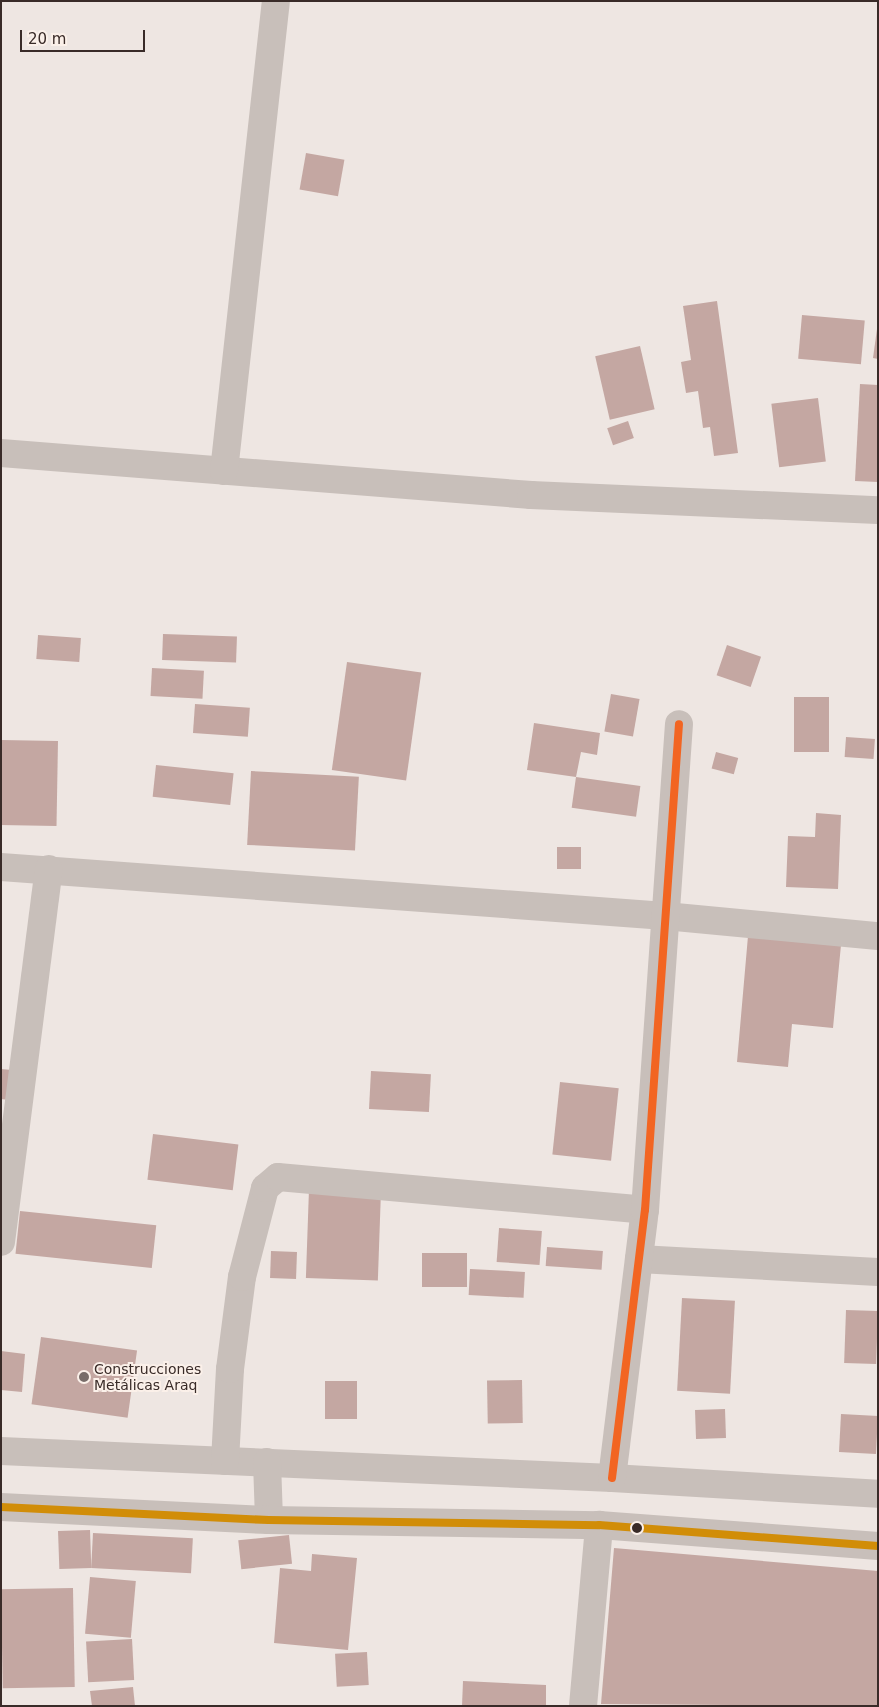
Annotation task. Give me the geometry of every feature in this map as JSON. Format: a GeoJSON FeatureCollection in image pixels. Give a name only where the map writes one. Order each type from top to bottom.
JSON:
{"type":"FeatureCollection","features":[{"type":"Feature","properties":{"kind":"street"},"geometry":{"type":"LineString","coordinates":[[224,471],[276,1]]}},
{"type":"Feature","properties":{"kind":"street"},"geometry":{"type":"LineString","coordinates":[[1,453],[531,495],[878,510]]}},
{"type":"Feature","properties":{"kind":"street"},"geometry":{"type":"LineString","coordinates":[[612,1478],[645,1210],[679,724]]}},
{"type":"Feature","properties":{"kind":"street"},"geometry":{"type":"LineString","coordinates":[[1,867],[49,869],[665,916],[878,936]]}},
{"type":"Feature","properties":{"kind":"street"},"geometry":{"type":"LineString","coordinates":[[1,1242],[49,869]]}},
{"type":"Feature","properties":{"kind":"street"},"geometry":{"type":"LineString","coordinates":[[225,1460],[230,1369],[242,1277],[265,1188],[278,1177],[645,1210]]}},
{"type":"Feature","properties":{"kind":"street"},"geometry":{"type":"LineString","coordinates":[[639,1258],[878,1272]]}},
{"type":"Feature","properties":{"kind":"street"},"geometry":{"type":"LineString","coordinates":[[1,1451],[612,1478],[878,1494]]}},
{"type":"Feature","properties":{"kind":"street"},"geometry":{"type":"LineString","coordinates":[[266,1462],[269,1520]]}},
{"type":"Feature","properties":{"kind":"street"},"geometry":{"type":"LineString","coordinates":[[1,1507],[269,1520],[599,1525],[878,1546]]}},
{"type":"Feature","properties":{"kind":"street"},"geometry":{"type":"LineString","coordinates":[[583,1706],[599,1525]]}},
{"type":"Feature","properties":{"kind":"building"},"geometry":{"type":"Polygon","coordinates":[[[306,153],[344,160],[338,196],[300,189],[306,153]]]}},
{"type":"Feature","properties":{"kind":"building"},"geometry":{"type":"Polygon","coordinates":[[[717,301],[738,453],[714,456],[710,427],[703,428],[698,391],[686,393],[681,362],[691,360],[683,306],[717,301]]]}},
{"type":"Feature","properties":{"kind":"building"},"geometry":{"type":"Polygon","coordinates":[[[802,315],[865,320],[861,364],[798,359],[802,315]]]}},
{"type":"Feature","properties":{"kind":"building"},"geometry":{"type":"Polygon","coordinates":[[[878,329],[878,359],[873,358],[878,329]]]}},
{"type":"Feature","properties":{"kind":"building"},"geometry":{"type":"Polygon","coordinates":[[[640,346],[655,409],[610,420],[595,356],[640,346]]]}},
{"type":"Feature","properties":{"kind":"building"},"geometry":{"type":"Polygon","coordinates":[[[860,384],[878,385],[878,482],[855,481],[860,384]]]}},
{"type":"Feature","properties":{"kind":"building"},"geometry":{"type":"Polygon","coordinates":[[[818,398],[826,462],[779,467],[771,404],[818,398]]]}},
{"type":"Feature","properties":{"kind":"building"},"geometry":{"type":"Polygon","coordinates":[[[628,421],[634,438],[613,445],[607,428],[628,421]]]}},
{"type":"Feature","properties":{"kind":"building"},"geometry":{"type":"Polygon","coordinates":[[[163,634],[237,637],[236,663],[162,660],[163,634]]]}},
{"type":"Feature","properties":{"kind":"building"},"geometry":{"type":"Polygon","coordinates":[[[38,635],[81,638],[79,662],[36,659],[38,635]]]}},
{"type":"Feature","properties":{"kind":"building"},"geometry":{"type":"Polygon","coordinates":[[[727,645],[761,657],[751,687],[717,675],[727,645]]]}},
{"type":"Feature","properties":{"kind":"building"},"geometry":{"type":"Polygon","coordinates":[[[347,662],[421,672],[406,780],[332,770],[347,662]]]}},
{"type":"Feature","properties":{"kind":"building"},"geometry":{"type":"Polygon","coordinates":[[[152,668],[204,671],[202,699],[151,696],[152,668]]]}},
{"type":"Feature","properties":{"kind":"building"},"geometry":{"type":"Polygon","coordinates":[[[611,694],[640,699],[633,736],[604,731],[611,694]]]}},
{"type":"Feature","properties":{"kind":"building"},"geometry":{"type":"Polygon","coordinates":[[[794,697],[829,697],[829,752],[794,752],[794,697]]]}},
{"type":"Feature","properties":{"kind":"building"},"geometry":{"type":"Polygon","coordinates":[[[195,704],[250,708],[248,737],[193,733],[195,704]]]}},
{"type":"Feature","properties":{"kind":"building"},"geometry":{"type":"Polygon","coordinates":[[[534,723],[600,733],[597,755],[581,752],[576,777],[527,770],[534,723]]]}},
{"type":"Feature","properties":{"kind":"building"},"geometry":{"type":"Polygon","coordinates":[[[846,737],[875,739],[874,759],[845,757],[846,737]]]}},
{"type":"Feature","properties":{"kind":"building"},"geometry":{"type":"Polygon","coordinates":[[[1,740],[58,741],[57,826],[1,825],[1,740]]]}},
{"type":"Feature","properties":{"kind":"building"},"geometry":{"type":"Polygon","coordinates":[[[716,752],[738,758],[734,774],[712,768],[716,752]]]}},
{"type":"Feature","properties":{"kind":"building"},"geometry":{"type":"Polygon","coordinates":[[[156,765],[234,773],[230,805],[153,797],[156,765]]]}},
{"type":"Feature","properties":{"kind":"building"},"geometry":{"type":"Polygon","coordinates":[[[251,771],[359,777],[355,851],[247,845],[251,771]]]}},
{"type":"Feature","properties":{"kind":"building"},"geometry":{"type":"Polygon","coordinates":[[[576,777],[640,786],[636,817],[572,808],[576,777]]]}},
{"type":"Feature","properties":{"kind":"building"},"geometry":{"type":"Polygon","coordinates":[[[816,813],[841,815],[838,889],[786,887],[788,836],[815,837],[816,813]]]}},
{"type":"Feature","properties":{"kind":"building"},"geometry":{"type":"Polygon","coordinates":[[[557,847],[581,847],[581,869],[557,869],[557,847]]]}},
{"type":"Feature","properties":{"kind":"building"},"geometry":{"type":"Polygon","coordinates":[[[748,936],[841,945],[833,1028],[792,1024],[788,1067],[737,1062],[748,936]]]}},
{"type":"Feature","properties":{"kind":"building"},"geometry":{"type":"Polygon","coordinates":[[[1,1069],[12,1070],[9,1100],[1,1099],[1,1069]]]}},
{"type":"Feature","properties":{"kind":"building"},"geometry":{"type":"Polygon","coordinates":[[[371,1071],[431,1074],[429,1112],[369,1109],[371,1071]]]}},
{"type":"Feature","properties":{"kind":"building"},"geometry":{"type":"Polygon","coordinates":[[[560,1082],[619,1088],[611,1161],[552,1155],[560,1082]]]}},
{"type":"Feature","properties":{"kind":"building"},"geometry":{"type":"Polygon","coordinates":[[[153,1134],[238,1144],[233,1190],[147,1180],[153,1134]]]}},
{"type":"Feature","properties":{"kind":"building"},"geometry":{"type":"Polygon","coordinates":[[[309,1189],[381,1192],[378,1280],[306,1278],[309,1189]]]}},
{"type":"Feature","properties":{"kind":"building"},"geometry":{"type":"Polygon","coordinates":[[[20,1211],[156,1225],[152,1268],[16,1254],[20,1211]]]}},
{"type":"Feature","properties":{"kind":"building"},"geometry":{"type":"Polygon","coordinates":[[[499,1228],[542,1231],[540,1265],[497,1262],[499,1228]]]}},
{"type":"Feature","properties":{"kind":"building"},"geometry":{"type":"Polygon","coordinates":[[[547,1247],[603,1251],[602,1270],[546,1266],[547,1247]]]}},
{"type":"Feature","properties":{"kind":"building"},"geometry":{"type":"Polygon","coordinates":[[[271,1251],[297,1252],[296,1279],[270,1278],[271,1251]]]}},
{"type":"Feature","properties":{"kind":"building"},"geometry":{"type":"Polygon","coordinates":[[[422,1253],[467,1253],[467,1287],[422,1287],[422,1253]]]}},
{"type":"Feature","properties":{"kind":"building"},"geometry":{"type":"Polygon","coordinates":[[[470,1269],[525,1272],[524,1298],[469,1295],[470,1269]]]}},
{"type":"Feature","properties":{"kind":"building"},"geometry":{"type":"Polygon","coordinates":[[[682,1298],[735,1301],[730,1394],[677,1391],[682,1298]]]}},
{"type":"Feature","properties":{"kind":"building"},"geometry":{"type":"Polygon","coordinates":[[[846,1310],[878,1311],[876,1364],[844,1363],[846,1310]]]}},
{"type":"Feature","properties":{"kind":"building","name":"Construcciones Metálicas Araq"},"geometry":{"type":"Polygon","coordinates":[[[41,1337],[137,1350],[128,1418],[32,1404],[41,1337]]]}},
{"type":"Feature","properties":{"kind":"building"},"geometry":{"type":"Polygon","coordinates":[[[1,1351],[25,1354],[22,1392],[1,1390],[1,1351]]]}},
{"type":"Feature","properties":{"kind":"building"},"geometry":{"type":"Polygon","coordinates":[[[522,1380],[523,1423],[488,1424],[487,1381],[522,1380]]]}},
{"type":"Feature","properties":{"kind":"building"},"geometry":{"type":"Polygon","coordinates":[[[325,1381],[357,1381],[357,1419],[325,1419],[325,1381]]]}},
{"type":"Feature","properties":{"kind":"building"},"geometry":{"type":"Polygon","coordinates":[[[725,1409],[726,1438],[696,1439],[695,1410],[725,1409]]]}},
{"type":"Feature","properties":{"kind":"building"},"geometry":{"type":"Polygon","coordinates":[[[841,1414],[878,1416],[876,1454],[839,1452],[841,1414]]]}},
{"type":"Feature","properties":{"kind":"building"},"geometry":{"type":"Polygon","coordinates":[[[90,1530],[91,1568],[59,1569],[58,1531],[90,1530]]]}},
{"type":"Feature","properties":{"kind":"building"},"geometry":{"type":"Polygon","coordinates":[[[93,1533],[193,1538],[191,1573],[91,1568],[93,1533]]]}},
{"type":"Feature","properties":{"kind":"building"},"geometry":{"type":"Polygon","coordinates":[[[289,1535],[292,1564],[241,1569],[238,1540],[289,1535]]]}},
{"type":"Feature","properties":{"kind":"building"},"geometry":{"type":"Polygon","coordinates":[[[614,1548],[878,1571],[878,1706],[601,1704],[614,1548]]]}},
{"type":"Feature","properties":{"kind":"building"},"geometry":{"type":"Polygon","coordinates":[[[312,1554],[357,1558],[348,1650],[274,1643],[280,1568],[311,1571],[312,1554]]]}},
{"type":"Feature","properties":{"kind":"building"},"geometry":{"type":"Polygon","coordinates":[[[90,1577],[136,1581],[131,1638],[85,1634],[90,1577]]]}},
{"type":"Feature","properties":{"kind":"building"},"geometry":{"type":"Polygon","coordinates":[[[73,1588],[75,1687],[3,1688],[1,1589],[73,1588]]]}},
{"type":"Feature","properties":{"kind":"building"},"geometry":{"type":"Polygon","coordinates":[[[132,1639],[134,1680],[88,1682],[86,1641],[132,1639]]]}},
{"type":"Feature","properties":{"kind":"building"},"geometry":{"type":"Polygon","coordinates":[[[367,1652],[369,1685],[337,1687],[335,1654],[367,1652]]]}},
{"type":"Feature","properties":{"kind":"building"},"geometry":{"type":"Polygon","coordinates":[[[463,1681],[546,1685],[546,1706],[462,1706],[463,1681]]]}},
{"type":"Feature","properties":{"kind":"building"},"geometry":{"type":"Polygon","coordinates":[[[133,1687],[135,1706],[92,1706],[90,1691],[133,1687]]]}},
{"type":"Feature","properties":{"kind":"transit line"},"geometry":{"type":"LineString","coordinates":[[612,1478],[645,1210],[679,724]]}},
{"type":"Feature","properties":{"kind":"transit line"},"geometry":{"type":"LineString","coordinates":[[1,1507],[269,1520],[599,1525],[878,1546]]}},
{"type":"Feature","properties":{"kind":"place","name":"Construcciones Metálicas Araq"},"geometry":{"type":"Point","coordinates":[84,1377]}}]}
